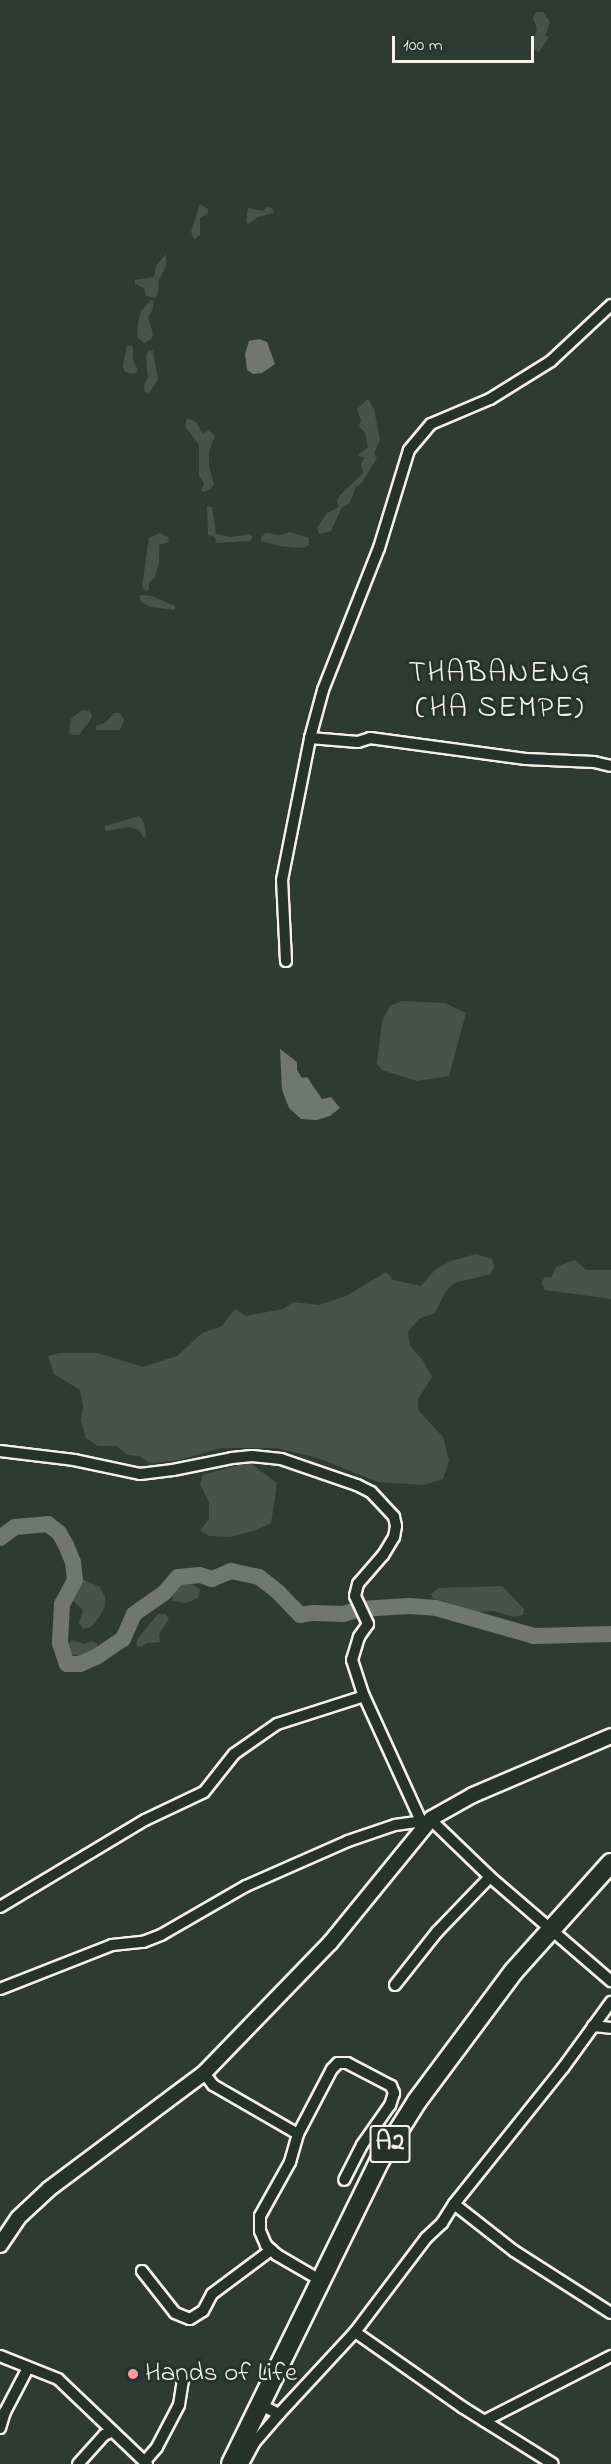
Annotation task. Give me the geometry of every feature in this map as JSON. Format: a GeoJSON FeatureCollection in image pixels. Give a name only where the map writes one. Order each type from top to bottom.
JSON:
{"type":"FeatureCollection","features":[{"type":"Feature","properties":{"kind":"main road","name":"A2"},"geometry":{"type":"LineString","coordinates":[[231,2464],[258,2404],[380,2160],[417,2101],[514,1971],[611,1863]]}},
{"type":"Feature","properties":{"kind":"street"},"geometry":{"type":"LineString","coordinates":[[286,961],[282,880],[310,738],[323,690],[380,548],[409,450],[431,424],[490,399],[551,361],[611,305]]}},
{"type":"Feature","properties":{"kind":"street"},"geometry":{"type":"LineString","coordinates":[[310,738],[358,742],[370,738],[526,759],[594,762],[611,766]]}},
{"type":"Feature","properties":{"kind":"street"},"geometry":{"type":"LineString","coordinates":[[0,1450],[74,1460],[140,1474],[232,1458],[252,1456],[280,1459],[357,1485],[371,1492],[394,1517],[396,1526],[394,1537],[383,1555],[358,1584],[355,1596],[368,1624],[358,1637],[352,1660],[364,1696],[426,1821],[611,1981]]}},
{"type":"Feature","properties":{"kind":"street"},"geometry":{"type":"LineString","coordinates":[[0,1907],[145,1820],[204,1792],[234,1754],[277,1724],[364,1696]]}},
{"type":"Feature","properties":{"kind":"street"},"geometry":{"type":"LineString","coordinates":[[0,2245],[18,2218],[49,2189],[204,2073],[343,1928],[426,1821],[473,1795],[611,1736]]}},
{"type":"Feature","properties":{"kind":"street"},"geometry":{"type":"LineString","coordinates":[[0,1989],[112,1946],[143,1942],[161,1935],[246,1886],[317,1853],[395,1825],[426,1821]]}},
{"type":"Feature","properties":{"kind":"street"},"geometry":{"type":"LineString","coordinates":[[395,1985],[437,1932],[490,1877]]}},
{"type":"Feature","properties":{"kind":"street"},"geometry":{"type":"LineString","coordinates":[[243,2464],[254,2443],[355,2332],[426,2238],[442,2223],[454,2204],[611,2002]]}},
{"type":"Feature","properties":{"kind":"street"},"geometry":{"type":"LineString","coordinates":[[593,2026],[611,2028]]}},
{"type":"Feature","properties":{"kind":"street"},"geometry":{"type":"LineString","coordinates":[[320,2280],[271,2250],[260,2231],[260,2216],[290,2162],[298,2134],[332,2069],[338,2063],[347,2063],[391,2086],[394,2098],[362,2145],[344,2181]]}},
{"type":"Feature","properties":{"kind":"street"},"geometry":{"type":"LineString","coordinates":[[204,2073],[213,2085],[298,2134]]}},
{"type":"Feature","properties":{"kind":"street"},"geometry":{"type":"LineString","coordinates":[[454,2204],[514,2251],[611,2313]]}},
{"type":"Feature","properties":{"kind":"street"},"geometry":{"type":"LineString","coordinates":[[142,2271],[176,2313],[190,2319],[203,2311],[212,2294],[271,2250]]}},
{"type":"Feature","properties":{"kind":"street"},"geometry":{"type":"LineString","coordinates":[[355,2332],[484,2421],[553,2464]]}},
{"type":"Feature","properties":{"kind":"street"},"geometry":{"type":"LineString","coordinates":[[0,2356],[58,2379],[146,2463],[180,2405],[184,2375]]}},
{"type":"Feature","properties":{"kind":"street"},"geometry":{"type":"LineString","coordinates":[[484,2421],[611,2356]]}},
{"type":"Feature","properties":{"kind":"street"},"geometry":{"type":"LineString","coordinates":[[0,2428],[5,2412],[28,2368]]}},
{"type":"Feature","properties":{"kind":"street"},"geometry":{"type":"LineString","coordinates":[[258,2404],[279,2414]]}},
{"type":"Feature","properties":{"kind":"street"},"geometry":{"type":"LineString","coordinates":[[78,2464],[104,2435],[111,2432]]}},
{"type":"Feature","properties":{"kind":"shaded area"},"geometry":{"type":"Polygon","coordinates":[[[536,12],[543,12],[550,22],[545,36],[549,37],[538,53],[532,45],[537,29],[533,18],[536,12]]]}},
{"type":"Feature","properties":{"kind":"shaded area"},"geometry":{"type":"Polygon","coordinates":[[[200,204],[208,209],[208,213],[200,218],[200,235],[194,239],[191,232],[200,204]]]}},
{"type":"Feature","properties":{"kind":"shaded area"},"geometry":{"type":"Polygon","coordinates":[[[267,207],[272,208],[274,213],[258,217],[248,224],[246,222],[248,208],[263,211],[267,207]]]}},
{"type":"Feature","properties":{"kind":"shaded area"},"geometry":{"type":"Polygon","coordinates":[[[166,254],[166,266],[159,280],[156,298],[146,296],[144,288],[135,284],[135,280],[154,277],[156,266],[166,254]]]}},
{"type":"Feature","properties":{"kind":"shaded area"},"geometry":{"type":"Polygon","coordinates":[[[151,300],[154,301],[148,317],[153,334],[151,339],[144,343],[137,337],[138,323],[141,311],[151,300]]]}},
{"type":"Feature","properties":{"kind":"shaded area"},"geometry":{"type":"Polygon","coordinates":[[[259,339],[267,342],[275,364],[262,373],[253,374],[247,370],[245,354],[249,341],[259,339]]]}},
{"type":"Feature","properties":{"kind":"shaded area"},"geometry":{"type":"Polygon","coordinates":[[[127,345],[133,347],[133,360],[138,370],[134,374],[125,372],[123,366],[127,345]]]}},
{"type":"Feature","properties":{"kind":"shaded area"},"geometry":{"type":"Polygon","coordinates":[[[149,350],[153,351],[158,379],[149,393],[145,392],[144,385],[148,377],[146,355],[149,350]]]}},
{"type":"Feature","properties":{"kind":"shaded area"},"geometry":{"type":"Polygon","coordinates":[[[368,399],[374,409],[380,440],[374,453],[377,458],[361,484],[356,487],[349,504],[342,507],[331,531],[319,534],[317,528],[327,513],[339,507],[337,501],[340,495],[363,473],[361,464],[364,458],[358,455],[368,447],[365,433],[359,426],[361,421],[357,409],[368,399]]]}},
{"type":"Feature","properties":{"kind":"shaded area"},"geometry":{"type":"Polygon","coordinates":[[[187,418],[196,422],[203,434],[208,430],[215,436],[209,451],[209,466],[214,484],[211,489],[204,492],[201,490],[204,483],[199,476],[199,445],[185,426],[187,418]]]}},
{"type":"Feature","properties":{"kind":"shaded area"},"geometry":{"type":"Polygon","coordinates":[[[207,506],[212,507],[216,534],[231,537],[250,534],[253,537],[250,541],[216,543],[215,537],[208,535],[207,506]]]}},
{"type":"Feature","properties":{"kind":"shaded area"},"geometry":{"type":"Polygon","coordinates":[[[290,532],[309,538],[309,545],[303,548],[280,546],[261,541],[261,537],[266,533],[280,535],[290,532]]]}},
{"type":"Feature","properties":{"kind":"shaded area"},"geometry":{"type":"Polygon","coordinates":[[[160,533],[169,538],[168,542],[159,545],[159,563],[154,579],[149,582],[149,590],[146,591],[142,586],[149,538],[160,533]]]}},
{"type":"Feature","properties":{"kind":"shaded area"},"geometry":{"type":"Polygon","coordinates":[[[140,595],[152,596],[175,606],[175,610],[150,607],[140,601],[140,595]]]}},
{"type":"Feature","properties":{"kind":"shaded area"},"geometry":{"type":"Polygon","coordinates":[[[82,710],[89,711],[92,715],[91,719],[79,735],[73,735],[69,733],[71,719],[82,710]]]}},
{"type":"Feature","properties":{"kind":"shaded area"},"geometry":{"type":"Polygon","coordinates":[[[114,713],[120,713],[124,720],[120,730],[96,730],[96,726],[106,722],[114,713]]]}},
{"type":"Feature","properties":{"kind":"shaded area"},"geometry":{"type":"Polygon","coordinates":[[[139,816],[144,823],[146,835],[144,838],[139,830],[129,827],[105,831],[105,826],[139,816]]]}},
{"type":"Feature","properties":{"kind":"shaded area"},"geometry":{"type":"Polygon","coordinates":[[[402,1001],[445,1003],[466,1013],[449,1076],[417,1081],[382,1070],[377,1064],[382,1021],[390,1006],[402,1001]]]}},
{"type":"Feature","properties":{"kind":"shaded area"},"geometry":{"type":"Polygon","coordinates":[[[280,1049],[297,1062],[297,1070],[302,1078],[307,1077],[322,1099],[331,1097],[340,1108],[330,1116],[317,1120],[301,1119],[289,1108],[282,1090],[280,1049]]]}},
{"type":"Feature","properties":{"kind":"shaded area"},"geometry":{"type":"Polygon","coordinates":[[[476,1254],[492,1259],[494,1267],[491,1274],[454,1283],[446,1291],[435,1313],[419,1319],[408,1332],[410,1346],[422,1359],[432,1377],[418,1399],[418,1410],[443,1437],[449,1461],[443,1479],[424,1485],[378,1482],[318,1458],[277,1448],[220,1448],[179,1460],[150,1463],[139,1456],[127,1455],[117,1446],[98,1446],[86,1438],[81,1420],[83,1406],[80,1390],[54,1374],[48,1356],[59,1353],[98,1353],[143,1367],[177,1356],[202,1333],[222,1326],[235,1309],[246,1316],[283,1309],[293,1302],[319,1305],[348,1295],[386,1272],[393,1280],[421,1286],[436,1269],[451,1261],[476,1254]]]}},
{"type":"Feature","properties":{"kind":"shaded area"},"geometry":{"type":"Polygon","coordinates":[[[575,1260],[586,1270],[611,1270],[611,1299],[545,1290],[541,1282],[545,1277],[551,1278],[556,1267],[575,1260]]]}},
{"type":"Feature","properties":{"kind":"shaded area"},"geometry":{"type":"Polygon","coordinates":[[[249,1462],[277,1483],[271,1523],[257,1530],[229,1537],[209,1536],[200,1530],[209,1519],[209,1503],[200,1484],[203,1475],[249,1462]]]}},
{"type":"Feature","properties":{"kind":"shaded area"},"geometry":{"type":"Polygon","coordinates":[[[82,1579],[100,1587],[105,1597],[105,1606],[100,1616],[91,1627],[83,1629],[79,1623],[83,1610],[73,1601],[82,1579]]]}},
{"type":"Feature","properties":{"kind":"shaded area"},"geometry":{"type":"Polygon","coordinates":[[[180,1582],[189,1582],[200,1590],[198,1598],[186,1603],[172,1601],[174,1588],[180,1582]]]}},
{"type":"Feature","properties":{"kind":"shaded area"},"geometry":{"type":"Polygon","coordinates":[[[502,1586],[524,1609],[523,1615],[514,1617],[493,1611],[468,1613],[445,1601],[433,1599],[431,1594],[438,1588],[502,1586]]]}},
{"type":"Feature","properties":{"kind":"shaded area"},"geometry":{"type":"Polygon","coordinates":[[[158,1614],[166,1614],[169,1619],[159,1634],[160,1642],[147,1643],[141,1647],[136,1645],[138,1638],[158,1614]]]}},
{"type":"Feature","properties":{"kind":"shaded area"},"geometry":{"type":"Polygon","coordinates":[[[72,1640],[84,1644],[91,1641],[97,1643],[97,1650],[79,1656],[67,1653],[66,1647],[72,1640]]]}},
{"type":"Feature","properties":{"kind":"waterway"},"geometry":{"type":"LineString","coordinates":[[0,1538],[15,1527],[48,1524],[59,1533],[66,1545],[73,1562],[75,1580],[62,1604],[60,1643],[67,1664],[80,1664],[96,1657],[123,1639],[134,1614],[164,1593],[178,1577],[200,1575],[212,1579],[231,1571],[259,1577],[278,1592],[300,1615],[343,1614],[361,1609],[409,1606],[436,1608],[534,1636],[611,1634]]}},
{"type":"Feature","properties":{"kind":"place","name":"Hands of Life"},"geometry":{"type":"Point","coordinates":[133,2374]}},
{"type":"Feature","properties":{"kind":"district","name":"THABANENG (HA SEMPE)"},"geometry":{"type":"Point","coordinates":[500,691]}}]}
